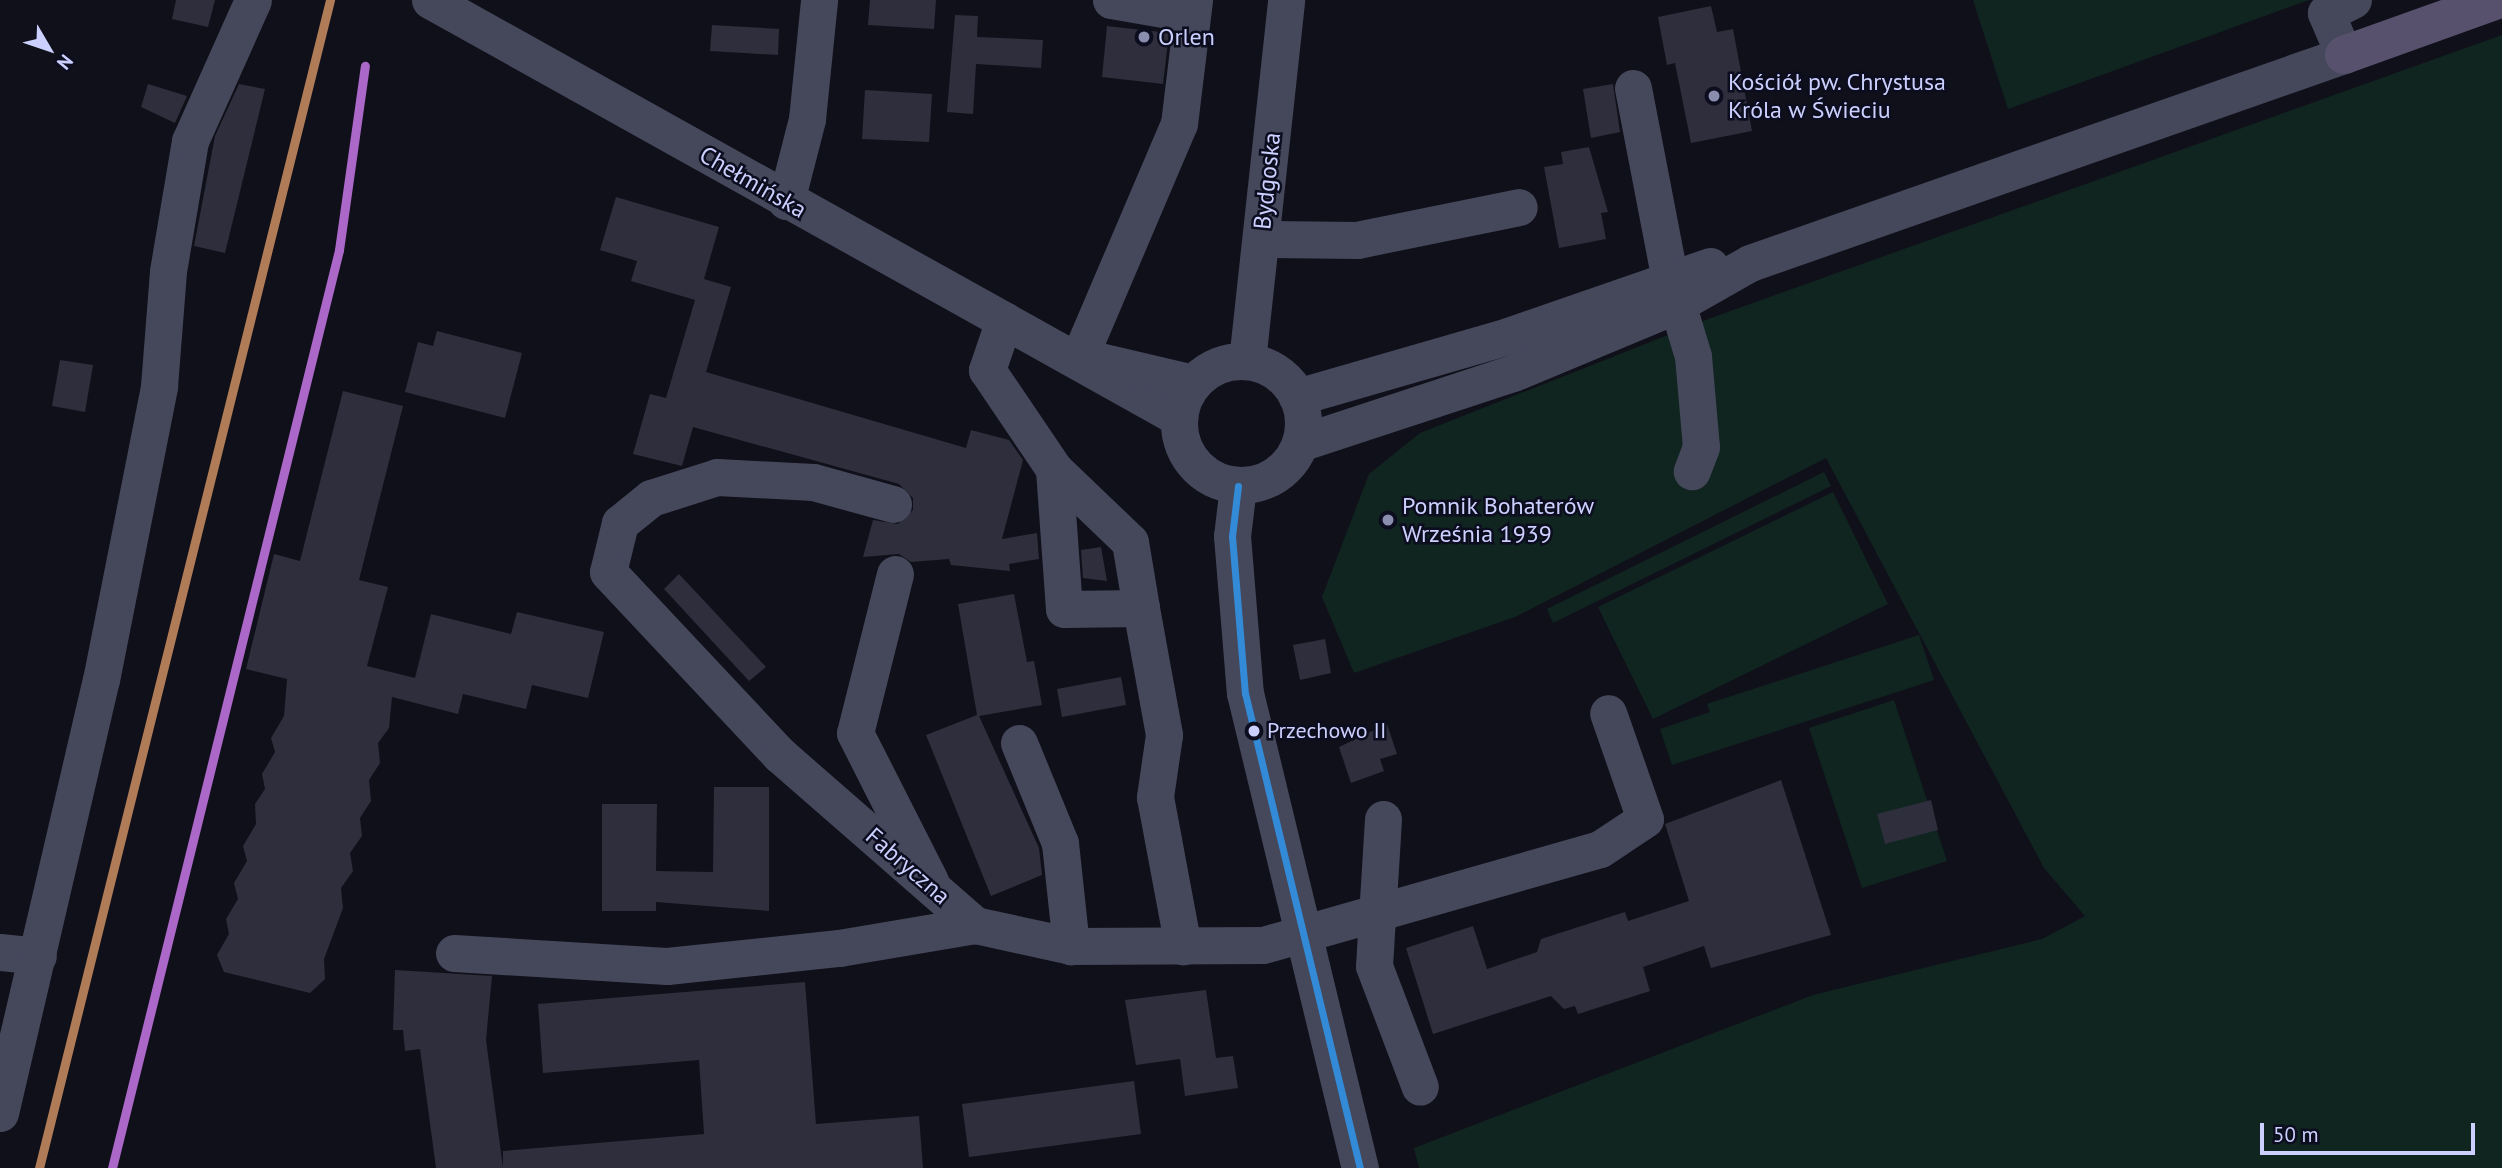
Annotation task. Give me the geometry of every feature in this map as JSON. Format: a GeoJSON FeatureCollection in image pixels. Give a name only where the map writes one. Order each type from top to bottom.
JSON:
{"type":"FeatureCollection","features":[{"type":"Feature","properties":{"kind":"main road"},"geometry":{"type":"LineString","coordinates":[[2344,55],[2498,0]]}},
{"type":"Feature","properties":{"kind":"street"},"geometry":{"type":"LineString","coordinates":[[0,1113],[38,956],[159,386],[168,271],[190,141],[253,0]]}},
{"type":"Feature","properties":{"kind":"street","name":"Chełmińska"},"geometry":{"type":"LineString","coordinates":[[430,0],[786,201],[1079,358],[1178,418]]}},
{"type":"Feature","properties":{"kind":"street"},"geometry":{"type":"LineString","coordinates":[[786,201],[807,119],[818,0]]}},
{"type":"Feature","properties":{"kind":"street"},"geometry":{"type":"LineString","coordinates":[[1079,358],[1179,124],[1193,7],[1111,0]]}},
{"type":"Feature","properties":{"kind":"street","name":"Bydgoska"},"geometry":{"type":"LineString","coordinates":[[1247,361],[1286,0]]}},
{"type":"Feature","properties":{"kind":"street"},"geometry":{"type":"LineString","coordinates":[[1300,443],[1297,397],[1284,379],[1247,361],[1227,363],[1193,383],[1178,418],[1188,457],[1210,477],[1238,486],[1276,475],[1300,443],[1513,373],[1673,292],[1706,266],[1750,263],[2344,55],[2326,13],[2353,0]]}},
{"type":"Feature","properties":{"kind":"street"},"geometry":{"type":"LineString","coordinates":[[1633,88],[1673,292],[1693,356],[1701,447],[1692,471]]}},
{"type":"Feature","properties":{"kind":"street"},"geometry":{"type":"LineString","coordinates":[[1261,239],[1357,240],[1519,206]]}},
{"type":"Feature","properties":{"kind":"street"},"geometry":{"type":"LineString","coordinates":[[1297,397],[1673,292]]}},
{"type":"Feature","properties":{"kind":"street"},"geometry":{"type":"LineString","coordinates":[[1004,320],[987,370],[1054,469],[1130,542],[1164,735],[1155,797],[1182,946]]}},
{"type":"Feature","properties":{"kind":"street","name":"Chełmińska"},"geometry":{"type":"LineString","coordinates":[[1079,358],[1145,367],[1193,383]]}},
{"type":"Feature","properties":{"kind":"street"},"geometry":{"type":"LineString","coordinates":[[1054,469],[1064,609],[1141,608]]}},
{"type":"Feature","properties":{"kind":"street","name":"Fabryczna"},"geometry":{"type":"LineString","coordinates":[[893,504],[813,482],[717,477],[651,498],[620,523],[608,572],[780,755],[975,925],[1071,946],[1263,945],[1373,917],[1600,849],[1638,829],[1645,819],[1608,713]]}},
{"type":"Feature","properties":{"kind":"street"},"geometry":{"type":"LineString","coordinates":[[1238,486],[1233,536],[1245,693],[1358,1160]]}},
{"type":"Feature","properties":{"kind":"street"},"geometry":{"type":"LineString","coordinates":[[895,575],[855,733],[933,888]]}},
{"type":"Feature","properties":{"kind":"street"},"geometry":{"type":"LineString","coordinates":[[1019,743],[1060,843],[1071,946]]}},
{"type":"Feature","properties":{"kind":"street"},"geometry":{"type":"LineString","coordinates":[[1384,819],[1373,917],[1374,965],[1420,1087]]}},
{"type":"Feature","properties":{"kind":"street"},"geometry":{"type":"LineString","coordinates":[[454,953],[667,966],[839,948],[975,925]]}},
{"type":"Feature","properties":{"kind":"street"},"geometry":{"type":"LineString","coordinates":[[0,952],[38,956]]}},
{"type":"Feature","properties":{"kind":"green space"},"geometry":{"type":"Polygon","coordinates":[[[1973,0],[2309,0],[2008,109],[1973,0]]]}},
{"type":"Feature","properties":{"kind":"green space"},"geometry":{"type":"Polygon","coordinates":[[[2502,35],[2502,1168],[1419,1168],[1414,1148],[1813,995],[2042,939],[2085,916],[2044,868],[1826,458],[1515,617],[1354,673],[1322,597],[1369,474],[1420,433],[1711,318],[2502,35]]]}},
{"type":"Feature","properties":{"kind":"green space"},"geometry":{"type":"Polygon","coordinates":[[[1824,472],[1831,486],[1553,623],[1547,609],[1824,472]]]}},
{"type":"Feature","properties":{"kind":"green space"},"geometry":{"type":"Polygon","coordinates":[[[1833,492],[1888,604],[1653,719],[1598,607],[1833,492]]]}},
{"type":"Feature","properties":{"kind":"green space"},"geometry":{"type":"Polygon","coordinates":[[[1919,635],[1934,680],[1672,765],[1660,729],[1710,712],[1707,704],[1919,635]]]}},
{"type":"Feature","properties":{"kind":"green space"},"geometry":{"type":"Polygon","coordinates":[[[1894,700],[1947,861],[1862,888],[1809,728],[1894,700]]]}},
{"type":"Feature","properties":{"kind":"building"},"geometry":{"type":"Polygon","coordinates":[[[176,0],[215,0],[208,27],[172,19],[176,0]]]}},
{"type":"Feature","properties":{"kind":"building"},"geometry":{"type":"Polygon","coordinates":[[[870,0],[936,0],[934,29],[868,25],[870,0]]]}},
{"type":"Feature","properties":{"kind":"building","name":"Kościół pw. Chrystusa Króla w Świeciu"},"geometry":{"type":"Polygon","coordinates":[[[1711,6],[1717,32],[1733,29],[1752,131],[1691,143],[1675,63],[1667,65],[1658,17],[1711,6]]]}},
{"type":"Feature","properties":{"kind":"building"},"geometry":{"type":"Polygon","coordinates":[[[955,15],[978,16],[977,37],[1043,40],[1041,68],[976,64],[973,114],[947,112],[955,15]]]}},
{"type":"Feature","properties":{"kind":"building"},"geometry":{"type":"Polygon","coordinates":[[[712,25],[779,29],[778,55],[710,51],[712,25]]]}},
{"type":"Feature","properties":{"kind":"building"},"geometry":{"type":"Polygon","coordinates":[[[1107,26],[1169,33],[1163,84],[1102,77],[1107,26]]]}},
{"type":"Feature","properties":{"kind":"building"},"geometry":{"type":"Polygon","coordinates":[[[148,84],[187,96],[175,123],[141,107],[148,84]]]}},
{"type":"Feature","properties":{"kind":"building"},"geometry":{"type":"Polygon","coordinates":[[[239,84],[265,89],[225,253],[194,246],[215,136],[239,84]]]}},
{"type":"Feature","properties":{"kind":"building"},"geometry":{"type":"Polygon","coordinates":[[[1613,84],[1620,132],[1591,138],[1583,89],[1613,84]]]}},
{"type":"Feature","properties":{"kind":"building"},"geometry":{"type":"Polygon","coordinates":[[[865,90],[932,94],[929,142],[862,139],[865,90]]]}},
{"type":"Feature","properties":{"kind":"building"},"geometry":{"type":"Polygon","coordinates":[[[1589,147],[1608,212],[1601,213],[1606,239],[1559,248],[1544,167],[1563,164],[1561,152],[1589,147]]]}},
{"type":"Feature","properties":{"kind":"building"},"geometry":{"type":"Polygon","coordinates":[[[616,197],[719,227],[704,279],[731,287],[706,372],[966,448],[971,430],[1009,440],[1023,460],[1002,539],[1037,533],[1039,559],[1009,564],[1010,571],[951,565],[949,559],[911,562],[899,554],[863,557],[873,520],[898,524],[913,510],[913,498],[899,484],[693,427],[682,466],[633,454],[650,394],[666,398],[695,300],[631,281],[637,261],[600,250],[616,197]]]}},
{"type":"Feature","properties":{"kind":"building"},"geometry":{"type":"Polygon","coordinates":[[[437,331],[522,353],[505,418],[405,392],[418,342],[433,346],[437,331]]]}},
{"type":"Feature","properties":{"kind":"building"},"geometry":{"type":"Polygon","coordinates":[[[60,360],[93,365],[85,412],[52,406],[60,360]]]}},
{"type":"Feature","properties":{"kind":"building"},"geometry":{"type":"Polygon","coordinates":[[[343,391],[403,406],[359,580],[388,587],[367,666],[415,678],[431,614],[511,634],[517,612],[604,632],[588,698],[532,685],[526,709],[463,694],[458,714],[392,697],[389,728],[378,743],[380,763],[369,780],[371,801],[360,818],[362,836],[350,853],[353,871],[341,888],[343,908],[324,959],[325,979],[310,993],[224,972],[217,955],[229,934],[226,919],[238,899],[234,883],[247,861],[243,846],[256,824],[255,804],[265,789],[262,774],[275,752],[271,738],[284,716],[287,679],[246,669],[274,554],[300,561],[343,391]]]}},
{"type":"Feature","properties":{"kind":"building"},"geometry":{"type":"Polygon","coordinates":[[[1101,547],[1107,581],[1083,578],[1081,550],[1101,547]]]}},
{"type":"Feature","properties":{"kind":"building"},"geometry":{"type":"Polygon","coordinates":[[[679,574],[766,667],[749,681],[664,589],[679,574]]]}},
{"type":"Feature","properties":{"kind":"building"},"geometry":{"type":"Polygon","coordinates":[[[1014,594],[1027,662],[1034,661],[1042,705],[979,716],[1039,848],[1042,875],[991,896],[926,735],[977,715],[958,604],[1014,594]]]}},
{"type":"Feature","properties":{"kind":"building"},"geometry":{"type":"Polygon","coordinates":[[[1325,639],[1331,673],[1300,680],[1293,645],[1325,639]]]}},
{"type":"Feature","properties":{"kind":"building"},"geometry":{"type":"Polygon","coordinates":[[[1121,677],[1126,705],[1062,717],[1057,689],[1121,677]]]}},
{"type":"Feature","properties":{"kind":"building"},"geometry":{"type":"Polygon","coordinates":[[[1387,724],[1397,754],[1380,759],[1384,771],[1351,783],[1339,747],[1387,724]]]}},
{"type":"Feature","properties":{"kind":"building"},"geometry":{"type":"Polygon","coordinates":[[[1781,780],[1831,935],[1711,968],[1704,946],[1643,967],[1650,991],[1578,1014],[1575,1006],[1564,1009],[1551,996],[1433,1034],[1406,948],[1473,926],[1487,969],[1537,952],[1541,939],[1625,912],[1628,921],[1689,901],[1665,824],[1781,780]]]}},
{"type":"Feature","properties":{"kind":"building"},"geometry":{"type":"Polygon","coordinates":[[[714,787],[769,787],[769,911],[656,902],[656,911],[602,911],[602,804],[657,804],[656,871],[713,872],[714,787]]]}},
{"type":"Feature","properties":{"kind":"building"},"geometry":{"type":"Polygon","coordinates":[[[1931,800],[1938,830],[1885,844],[1877,814],[1931,800]]]}},
{"type":"Feature","properties":{"kind":"building"},"geometry":{"type":"Polygon","coordinates":[[[395,970],[492,976],[486,1040],[503,1168],[436,1168],[420,1049],[405,1051],[403,1030],[393,1030],[395,970]]]}},
{"type":"Feature","properties":{"kind":"building"},"geometry":{"type":"Polygon","coordinates":[[[805,982],[816,1124],[919,1116],[923,1168],[503,1168],[503,1151],[704,1134],[699,1060],[543,1073],[538,1004],[805,982]]]}},
{"type":"Feature","properties":{"kind":"building"},"geometry":{"type":"Polygon","coordinates":[[[1206,990],[1216,1058],[1233,1056],[1238,1088],[1185,1096],[1180,1059],[1136,1065],[1125,1000],[1206,990]]]}},
{"type":"Feature","properties":{"kind":"building"},"geometry":{"type":"Polygon","coordinates":[[[1134,1081],[1141,1134],[969,1157],[962,1104],[1134,1081]]]}},
{"type":"Feature","properties":{"kind":"transit line"},"geometry":{"type":"LineString","coordinates":[[39,1168],[330,0]]}},
{"type":"Feature","properties":{"kind":"transit line"},"geometry":{"type":"LineString","coordinates":[[112,1168],[339,250],[365,66]]}},
{"type":"Feature","properties":{"kind":"transit line"},"geometry":{"type":"LineString","coordinates":[[1238,486],[1232,536],[1245,693],[1360,1168]]}},
{"type":"Feature","properties":{"kind":"place","name":"Orlen"},"geometry":{"type":"Point","coordinates":[1144,37]}},
{"type":"Feature","properties":{"kind":"place","name":"Kościół pw. Chrystusa Króla w Świeciu"},"geometry":{"type":"Point","coordinates":[1714,96]}},
{"type":"Feature","properties":{"kind":"place","name":"Pomnik Bohaterów Września 1939"},"geometry":{"type":"Point","coordinates":[1388,520]}},
{"type":"Feature","properties":{"kind":"place","name":"Przechowo II"},"geometry":{"type":"Point","coordinates":[1254,731]}}]}
